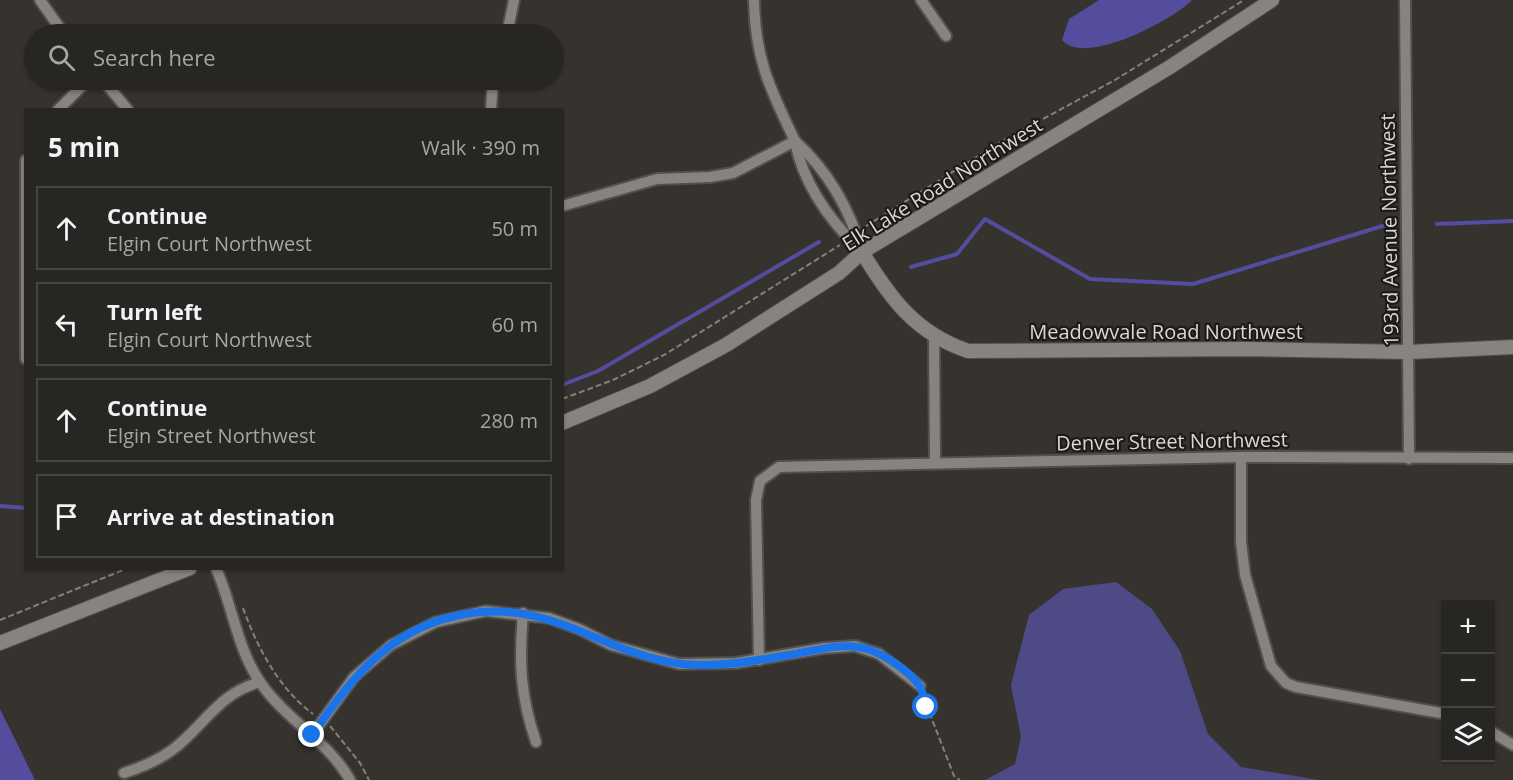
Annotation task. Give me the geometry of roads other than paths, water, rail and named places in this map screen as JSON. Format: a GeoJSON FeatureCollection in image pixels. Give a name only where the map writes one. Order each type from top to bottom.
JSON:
{"type":"FeatureCollection","features":[{"type":"Feature","properties":{"kind":"street"},"geometry":{"type":"LineString","coordinates":[[40,0],[57,24]]}},
{"type":"Feature","properties":{"kind":"street"},"geometry":{"type":"LineString","coordinates":[[509,24],[514,0]]}},
{"type":"Feature","properties":{"kind":"street"},"geometry":{"type":"LineString","coordinates":[[754,0],[758,52],[765,78],[795,141],[800,166],[836,226],[853,235]]}},
{"type":"Feature","properties":{"kind":"street"},"geometry":{"type":"LineString","coordinates":[[921,0],[946,36]]}},
{"type":"Feature","properties":{"kind":"street","name":"Elk Lake Road Northwest"},"geometry":{"type":"LineString","coordinates":[[564,422],[650,386],[708,355],[839,273],[862,252],[1170,67],[1272,0]]}},
{"type":"Feature","properties":{"kind":"street","name":"193rd Avenue Northwest"},"geometry":{"type":"LineString","coordinates":[[1406,0],[1409,459]]}},
{"type":"Feature","properties":{"kind":"street"},"geometry":{"type":"LineString","coordinates":[[60,108],[78,90]]}},
{"type":"Feature","properties":{"kind":"street"},"geometry":{"type":"LineString","coordinates":[[111,90],[126,108]]}},
{"type":"Feature","properties":{"kind":"street"},"geometry":{"type":"LineString","coordinates":[[491,108],[492,90]]}},
{"type":"Feature","properties":{"kind":"street"},"geometry":{"type":"LineString","coordinates":[[564,205],[657,179],[710,177],[733,173],[795,141]]}},
{"type":"Feature","properties":{"kind":"street"},"geometry":{"type":"LineString","coordinates":[[795,141],[814,158],[852,218],[853,235],[862,252]]}},
{"type":"Feature","properties":{"kind":"street","name":"Meadowvale Road Northwest"},"geometry":{"type":"LineString","coordinates":[[862,252],[880,282],[901,307],[934,338],[968,351],[1245,349],[1408,352],[1513,347]]}},
{"type":"Feature","properties":{"kind":"street"},"geometry":{"type":"LineString","coordinates":[[934,338],[935,463]]}},
{"type":"Feature","properties":{"kind":"street"},"geometry":{"type":"LineString","coordinates":[[1241,457],[1242,560],[1266,653],[1278,676],[1296,687],[1441,713]]}},
{"type":"Feature","properties":{"kind":"street","name":"Denver Street Northwest"},"geometry":{"type":"LineString","coordinates":[[759,660],[755,515],[757,490],[765,476],[788,465],[1241,457],[1513,458]]}},
{"type":"Feature","properties":{"kind":"street"},"geometry":{"type":"LineString","coordinates":[[0,643],[185,570]]}},
{"type":"Feature","properties":{"kind":"street"},"geometry":{"type":"LineString","coordinates":[[217,570],[242,650],[260,682],[283,710],[332,754],[350,780]]}},
{"type":"Feature","properties":{"kind":"street"},"geometry":{"type":"LineString","coordinates":[[312,735],[365,665],[405,635],[436,622],[469,613],[502,611],[549,618],[579,629],[611,645],[679,663],[714,665],[759,660],[825,648],[855,646],[879,654],[920,686]]}},
{"type":"Feature","properties":{"kind":"street"},"geometry":{"type":"LineString","coordinates":[[523,614],[520,681],[524,706],[536,742]]}},
{"type":"Feature","properties":{"kind":"street"},"geometry":{"type":"LineString","coordinates":[[124,773],[163,758],[183,742],[234,692],[260,682]]}},
{"type":"Feature","properties":{"kind":"street"},"geometry":{"type":"LineString","coordinates":[[1495,734],[1513,745]]}},
{"type":"Feature","properties":{"kind":"waterway"},"geometry":{"type":"LineString","coordinates":[[911,267],[957,254],[985,219],[1090,279],[1193,284],[1389,224]]}},
{"type":"Feature","properties":{"kind":"waterway"},"geometry":{"type":"LineString","coordinates":[[1437,224],[1513,221]]}},
{"type":"Feature","properties":{"kind":"waterway"},"geometry":{"type":"LineString","coordinates":[[564,384],[598,371],[819,242]]}},
{"type":"Feature","properties":{"kind":"waterway"},"geometry":{"type":"LineString","coordinates":[[0,506],[24,508]]}}]}
